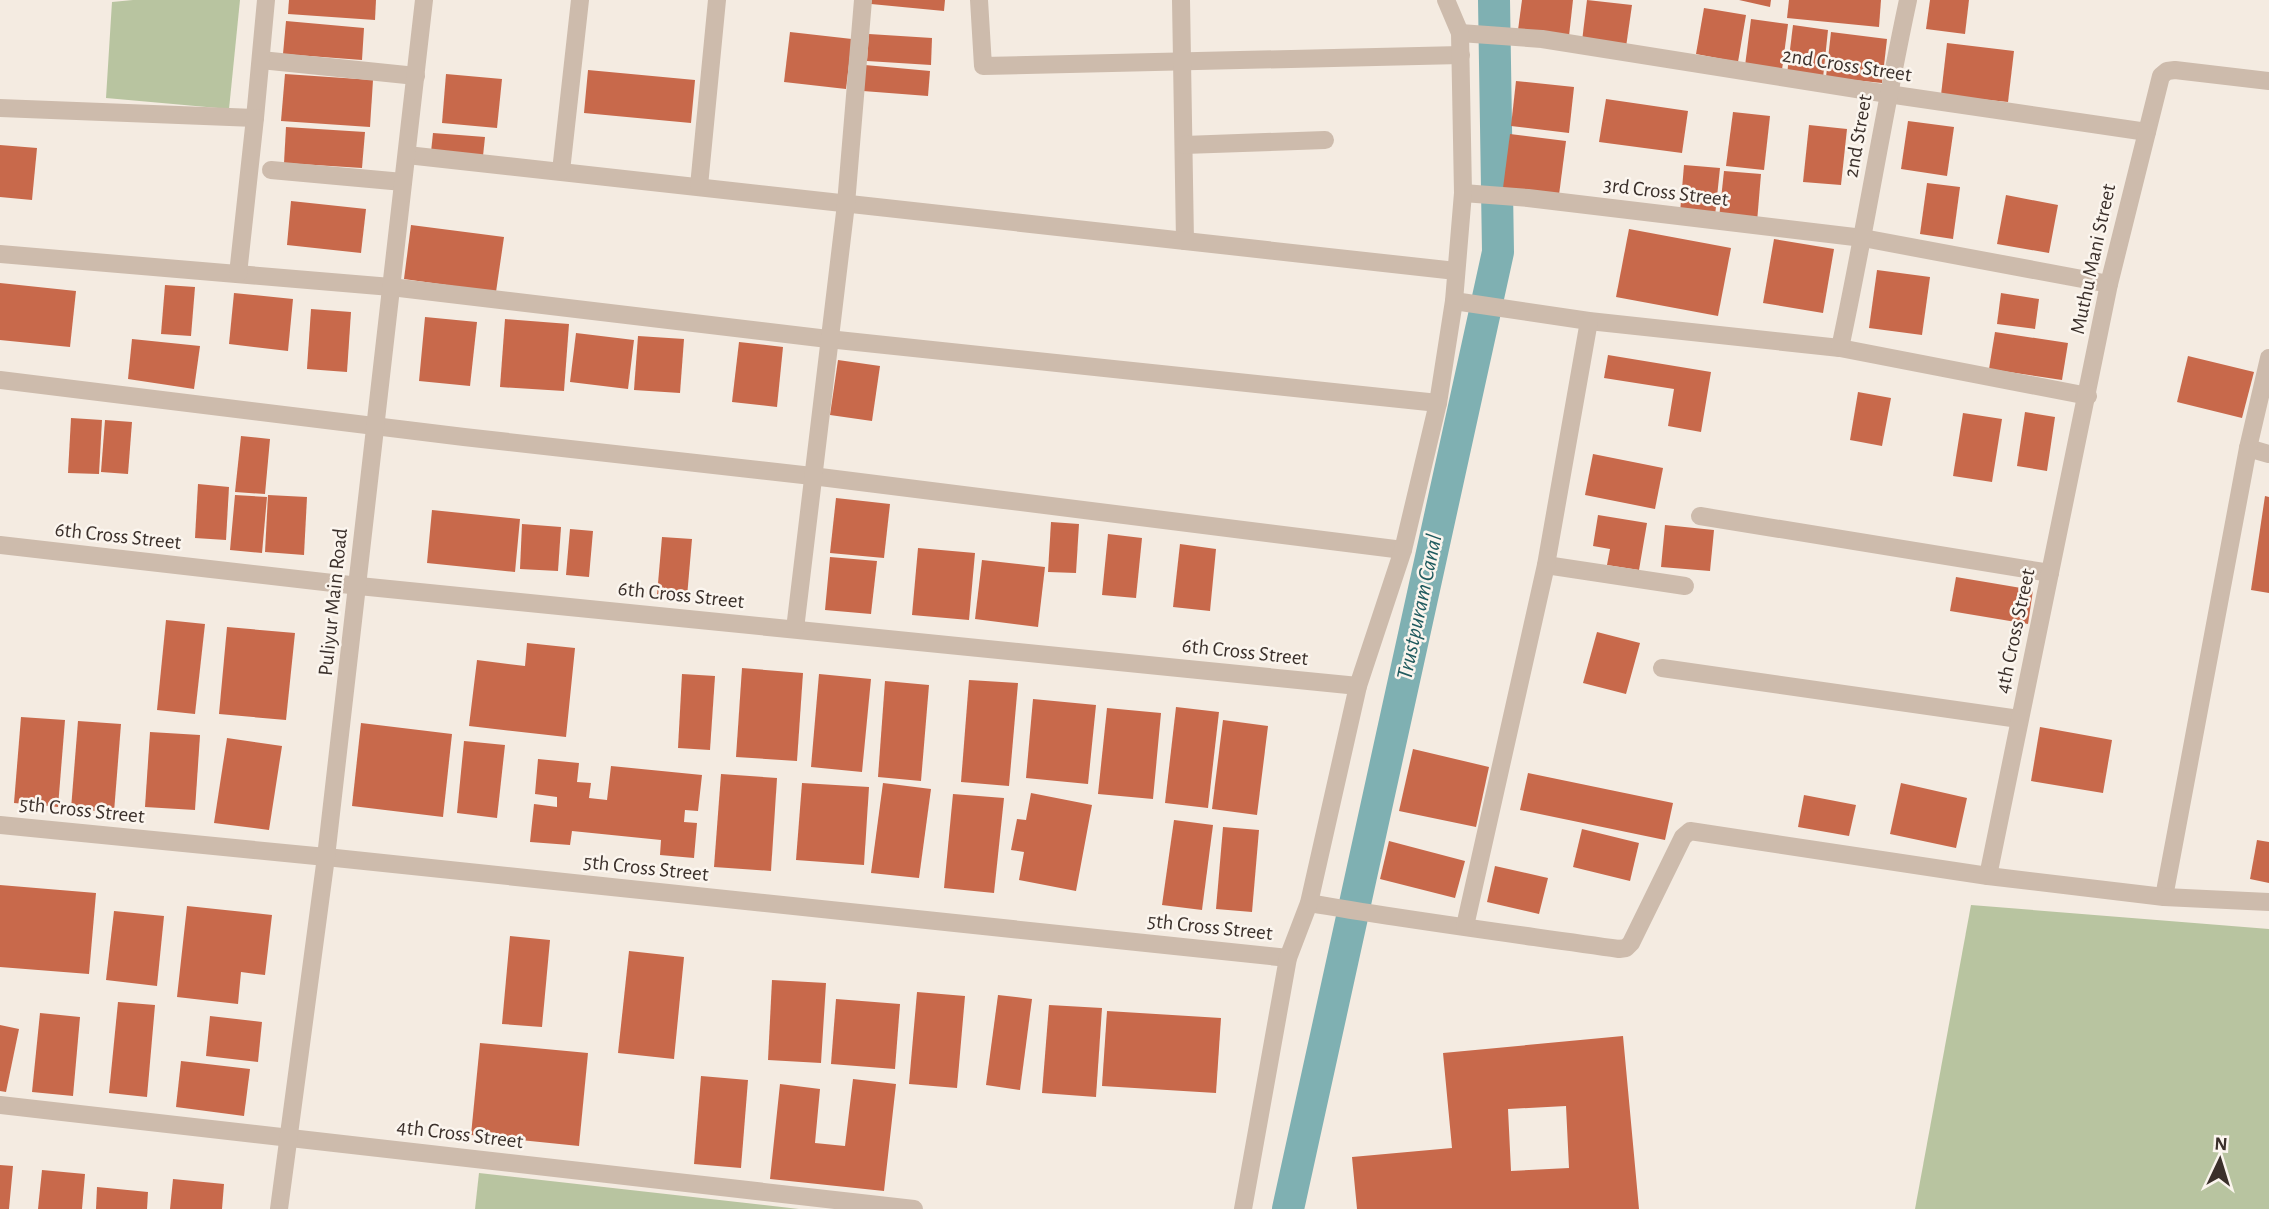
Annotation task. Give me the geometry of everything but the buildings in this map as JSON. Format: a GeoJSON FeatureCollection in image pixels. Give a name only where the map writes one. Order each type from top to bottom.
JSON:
{"type":"FeatureCollection","features":[{"type":"Feature","properties":{"kind":"street"},"geometry":{"type":"LineString","coordinates":[[238,274],[267,0]]}},
{"type":"Feature","properties":{"kind":"street","name":"Puliyur Main Road"},"geometry":{"type":"LineString","coordinates":[[279,1209],[359,586],[424,0]]}},
{"type":"Feature","properties":{"kind":"street"},"geometry":{"type":"LineString","coordinates":[[561,171],[580,0]]}},
{"type":"Feature","properties":{"kind":"street"},"geometry":{"type":"LineString","coordinates":[[699,186],[717,0]]}},
{"type":"Feature","properties":{"kind":"street"},"geometry":{"type":"LineString","coordinates":[[795,629],[846,204],[863,0]]}},
{"type":"Feature","properties":{"kind":"street"},"geometry":{"type":"LineString","coordinates":[[979,0],[983,66],[1461,55]]}},
{"type":"Feature","properties":{"kind":"street"},"geometry":{"type":"LineString","coordinates":[[1181,0],[1185,241]]}},
{"type":"Feature","properties":{"kind":"street"},"geometry":{"type":"LineString","coordinates":[[1243,1209],[1288,958],[1309,903],[1358,686],[1403,550],[1438,403],[1454,300],[1463,193],[1460,33],[1446,0]]}},
{"type":"Feature","properties":{"kind":"street","name":"2nd Street"},"geometry":{"type":"LineString","coordinates":[[1840,348],[1908,0]]}},
{"type":"Feature","properties":{"kind":"street","name":"2nd Cross Street"},"geometry":{"type":"LineString","coordinates":[[1460,33],[1542,39],[2147,132]]}},
{"type":"Feature","properties":{"kind":"street"},"geometry":{"type":"LineString","coordinates":[[261,60],[416,76]]}},
{"type":"Feature","properties":{"kind":"street","name":"Muthu Mani Street"},"geometry":{"type":"LineString","coordinates":[[2088,396],[2109,284],[2161,76],[2167,71],[2269,81]]}},
{"type":"Feature","properties":{"kind":"street"},"geometry":{"type":"LineString","coordinates":[[0,108],[255,118]]}},
{"type":"Feature","properties":{"kind":"street"},"geometry":{"type":"LineString","coordinates":[[1184,145],[1325,140]]}},
{"type":"Feature","properties":{"kind":"street"},"geometry":{"type":"LineString","coordinates":[[407,155],[1456,271]]}},
{"type":"Feature","properties":{"kind":"street"},"geometry":{"type":"LineString","coordinates":[[271,170],[403,182]]}},
{"type":"Feature","properties":{"kind":"street","name":"3rd Cross Street"},"geometry":{"type":"LineString","coordinates":[[1463,193],[1528,198],[1863,239],[2109,284]]}},
{"type":"Feature","properties":{"kind":"street"},"geometry":{"type":"LineString","coordinates":[[0,254],[391,287],[828,339],[1438,403]]}},
{"type":"Feature","properties":{"kind":"street"},"geometry":{"type":"LineString","coordinates":[[1454,300],[1589,321],[1840,348],[2088,396]]}},
{"type":"Feature","properties":{"kind":"street"},"geometry":{"type":"LineString","coordinates":[[1465,926],[1546,565],[1589,321]]}},
{"type":"Feature","properties":{"kind":"street"},"geometry":{"type":"LineString","coordinates":[[2164,897],[2248,448],[2269,358]]}},
{"type":"Feature","properties":{"kind":"street"},"geometry":{"type":"LineString","coordinates":[[0,380],[812,476],[1403,550]]}},
{"type":"Feature","properties":{"kind":"street","name":"4th Cross Street"},"geometry":{"type":"LineString","coordinates":[[1988,876],[2088,396]]}},
{"type":"Feature","properties":{"kind":"street"},"geometry":{"type":"LineString","coordinates":[[2248,448],[2269,454]]}},
{"type":"Feature","properties":{"kind":"street"},"geometry":{"type":"LineString","coordinates":[[1700,516],[2050,573]]}},
{"type":"Feature","properties":{"kind":"street","name":"6th Cross Street"},"geometry":{"type":"LineString","coordinates":[[0,545],[359,586],[1358,686]]}},
{"type":"Feature","properties":{"kind":"street"},"geometry":{"type":"LineString","coordinates":[[1546,565],[1685,586]]}},
{"type":"Feature","properties":{"kind":"street"},"geometry":{"type":"LineString","coordinates":[[1662,668],[2019,719]]}},
{"type":"Feature","properties":{"kind":"street","name":"5th Cross Street"},"geometry":{"type":"LineString","coordinates":[[0,825],[1288,958]]}},
{"type":"Feature","properties":{"kind":"street"},"geometry":{"type":"LineString","coordinates":[[1309,903],[1420,922],[1626,948],[1683,837],[1690,831],[1988,876],[2164,897],[2269,902]]}},
{"type":"Feature","properties":{"kind":"street","name":"4th Cross Street"},"geometry":{"type":"LineString","coordinates":[[0,1105],[915,1209]]}},
{"type":"Feature","properties":{"kind":"green space"},"geometry":{"type":"Polygon","coordinates":[[[240,0],[229,109],[106,98],[112,2],[240,0]]]}},
{"type":"Feature","properties":{"kind":"green space"},"geometry":{"type":"Polygon","coordinates":[[[1971,905],[2269,929],[2269,1209],[1915,1209],[1971,905]]]}},
{"type":"Feature","properties":{"kind":"green space"},"geometry":{"type":"Polygon","coordinates":[[[479,1173],[799,1209],[475,1209],[479,1173]]]}},
{"type":"Feature","properties":{"kind":"waterway","name":"Trustpuram Canal"},"geometry":{"type":"LineString","coordinates":[[1288,1209],[1498,252],[1494,0]]}}]}
